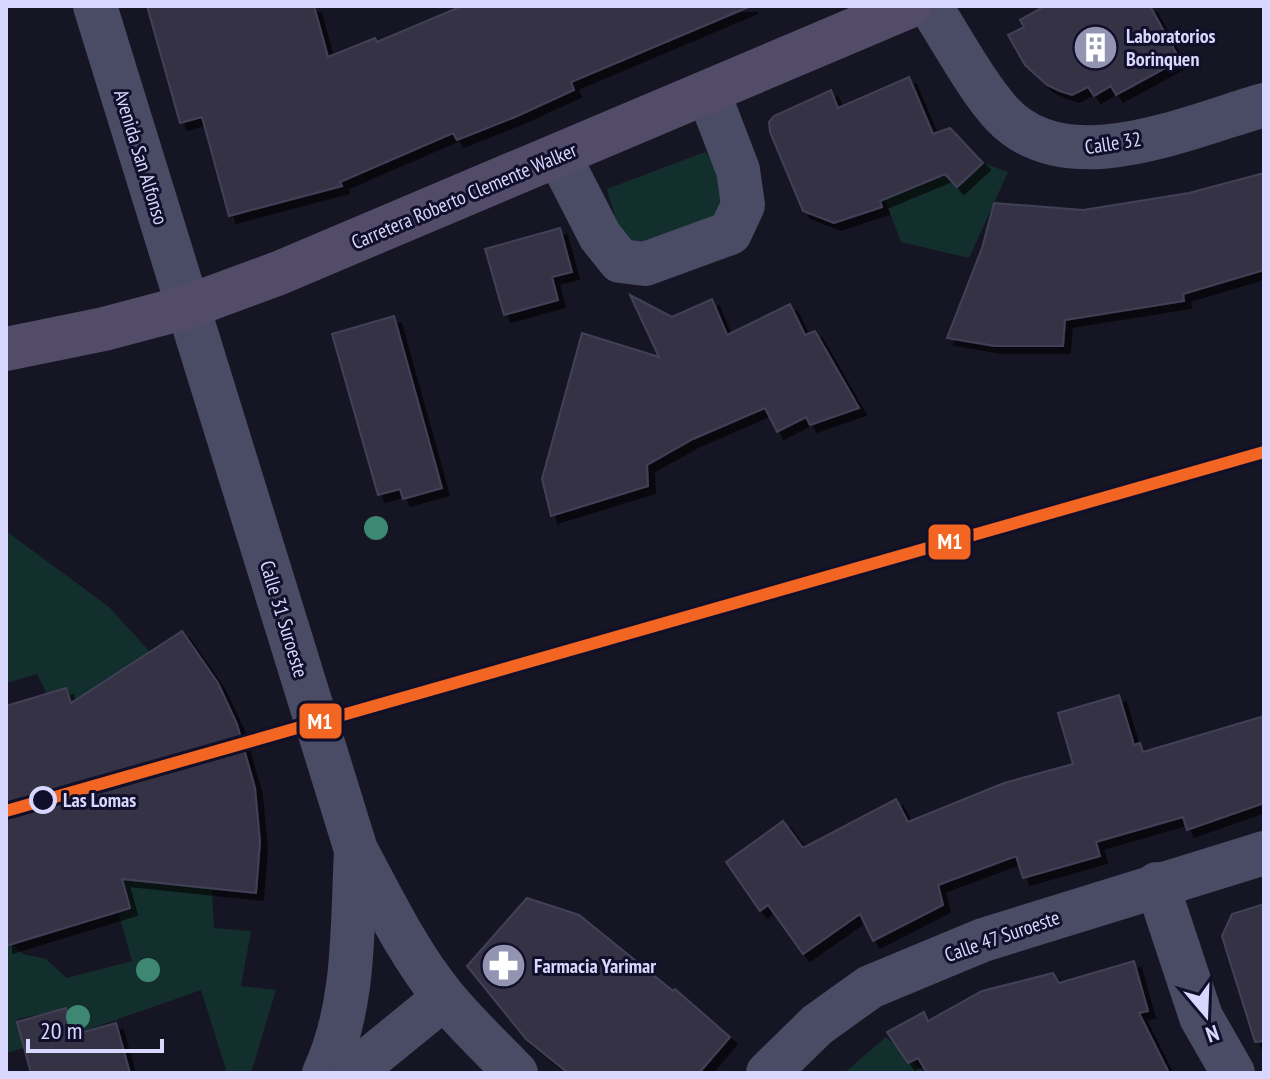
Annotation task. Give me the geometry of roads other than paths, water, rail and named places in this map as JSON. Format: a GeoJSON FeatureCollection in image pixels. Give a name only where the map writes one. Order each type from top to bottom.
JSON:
{"type":"FeatureCollection","features":[{"type":"Feature","properties":{"kind":"main road","name":"Carretera Roberto Clemente Walker"},"geometry":{"type":"LineString","coordinates":[[7,352],[187,307],[279,273],[910,6]]}},
{"type":"Feature","properties":{"kind":"street","name":"Avenida San Alfonso"},"geometry":{"type":"LineString","coordinates":[[95,6],[187,307]]}},
{"type":"Feature","properties":{"kind":"street","name":"Calle 32"},"geometry":{"type":"LineString","coordinates":[[930,6],[1002,114],[1035,140],[1079,150],[1129,143],[1264,105]]}},
{"type":"Feature","properties":{"kind":"street"},"geometry":{"type":"LineString","coordinates":[[559,156],[600,236],[620,261],[645,264],[730,233],[743,205],[738,170],[708,92]]}},
{"type":"Feature","properties":{"kind":"street","name":"Calle 31 Suroeste"},"geometry":{"type":"LineString","coordinates":[[187,307],[356,850],[408,947],[444,998],[516,1073]]}},
{"type":"Feature","properties":{"kind":"street"},"geometry":{"type":"LineString","coordinates":[[324,1073],[337,1046],[348,989],[356,850]]}},
{"type":"Feature","properties":{"kind":"street","name":"Calle 47 Suroeste"},"geometry":{"type":"LineString","coordinates":[[768,1073],[817,1025],[870,987],[983,940],[1264,853]]}},
{"type":"Feature","properties":{"kind":"street"},"geometry":{"type":"LineString","coordinates":[[1157,884],[1201,1017],[1233,1073]]}},
{"type":"Feature","properties":{"kind":"street"},"geometry":{"type":"LineString","coordinates":[[352,1073],[444,998]]}},
{"type":"Feature","properties":{"kind":"place","name":"Laboratorios Borinquen"},"geometry":{"type":"Point","coordinates":[1095,48]}},
{"type":"Feature","properties":{"kind":"place","name":"Las Lomas"},"geometry":{"type":"Point","coordinates":[43,800]}},
{"type":"Feature","properties":{"kind":"place","name":"Farmacia Yarimar"},"geometry":{"type":"Point","coordinates":[503,966]}}]}
